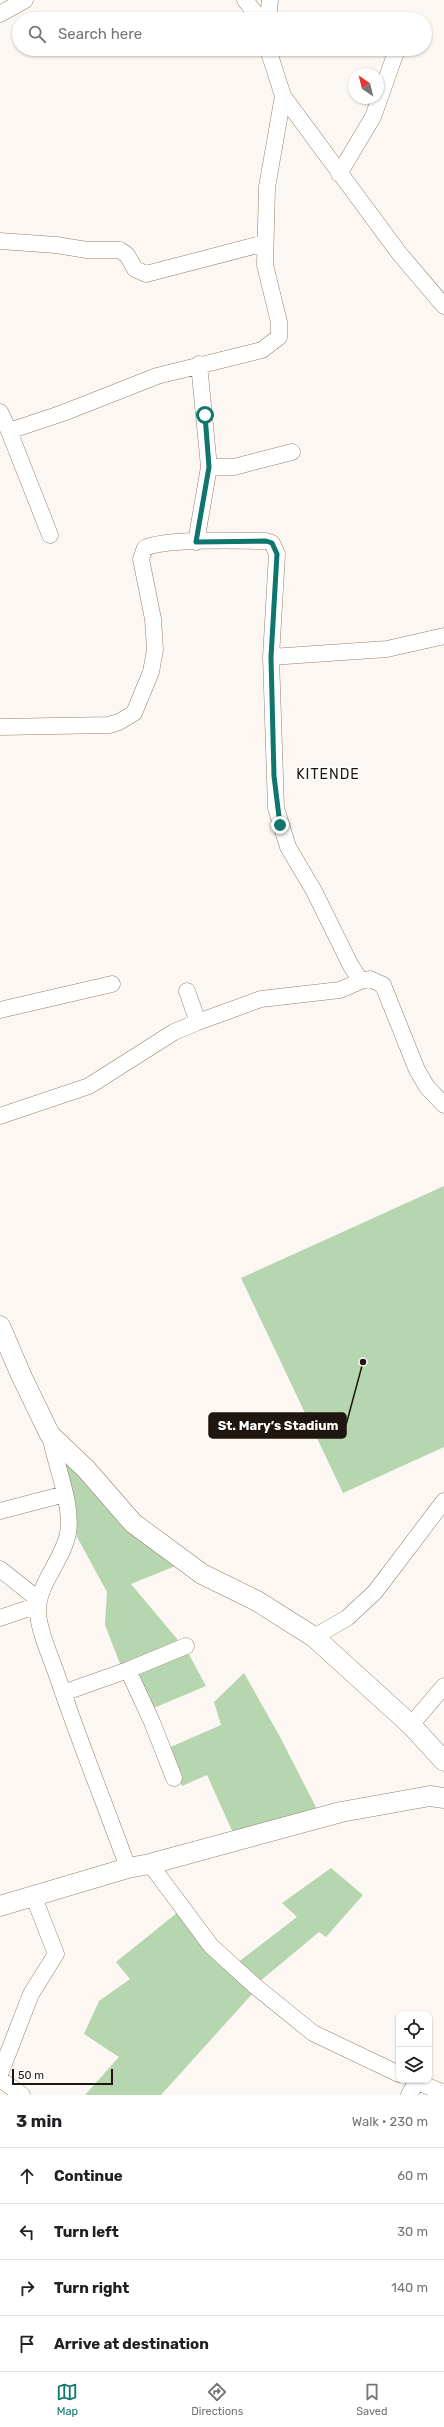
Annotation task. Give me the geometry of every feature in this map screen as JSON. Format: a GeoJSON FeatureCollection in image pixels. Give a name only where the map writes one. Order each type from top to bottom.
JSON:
{"type":"FeatureCollection","features":[{"type":"Feature","properties":{"kind":"street"},"geometry":{"type":"LineString","coordinates":[[0,14],[25,0]]}},
{"type":"Feature","properties":{"kind":"street"},"geometry":{"type":"LineString","coordinates":[[245,0],[254,12]]}},
{"type":"Feature","properties":{"kind":"street"},"geometry":{"type":"LineString","coordinates":[[269,12],[270,0]]}},
{"type":"Feature","properties":{"kind":"street"},"geometry":{"type":"LineString","coordinates":[[270,56],[283,96],[398,253],[444,306]]}},
{"type":"Feature","properties":{"kind":"street"},"geometry":{"type":"LineString","coordinates":[[339,174],[373,117],[395,56]]}},
{"type":"Feature","properties":{"kind":"street"},"geometry":{"type":"LineString","coordinates":[[9,431],[63,413],[157,376],[199,364],[262,350],[279,337],[279,322],[265,265],[265,243],[268,187],[283,96]]}},
{"type":"Feature","properties":{"kind":"street"},"geometry":{"type":"LineString","coordinates":[[0,241],[56,245],[87,250],[120,250],[127,255],[135,269],[146,274],[265,243]]}},
{"type":"Feature","properties":{"kind":"street"},"geometry":{"type":"LineString","coordinates":[[196,542],[209,467],[199,364]]}},
{"type":"Feature","properties":{"kind":"street"},"geometry":{"type":"LineString","coordinates":[[0,412],[50,535]]}},
{"type":"Feature","properties":{"kind":"street"},"geometry":{"type":"LineString","coordinates":[[209,467],[241,466],[292,452]]}},
{"type":"Feature","properties":{"kind":"street"},"geometry":{"type":"LineString","coordinates":[[0,727],[109,725],[119,722],[134,713],[151,672],[155,650],[153,619],[140,559],[142,552],[153,545],[196,542],[266,541],[272,543],[277,554],[271,657],[274,776],[280,825],[288,847],[314,891],[350,966],[361,981]]}},
{"type":"Feature","properties":{"kind":"street"},"geometry":{"type":"LineString","coordinates":[[271,657],[387,649],[444,636]]}},
{"type":"Feature","properties":{"kind":"street"},"geometry":{"type":"LineString","coordinates":[[0,1116],[89,1086],[174,1032],[198,1022],[261,999],[340,990],[361,981],[370,979],[383,985],[417,1070],[427,1087],[444,1105]]}},
{"type":"Feature","properties":{"kind":"street"},"geometry":{"type":"LineString","coordinates":[[0,1010],[112,984]]}},
{"type":"Feature","properties":{"kind":"street"},"geometry":{"type":"LineString","coordinates":[[188,991],[198,1022]]}},
{"type":"Feature","properties":{"kind":"street"},"geometry":{"type":"LineString","coordinates":[[0,1326],[20,1375],[50,1435],[54,1458],[65,1494],[69,1525],[67,1537],[39,1603],[39,1622],[63,1693],[128,1868]]}},
{"type":"Feature","properties":{"kind":"street"},"geometry":{"type":"LineString","coordinates":[[50,1435],[86,1469],[133,1523],[202,1574],[257,1601],[314,1637],[411,1725],[444,1761]]}},
{"type":"Feature","properties":{"kind":"street"},"geometry":{"type":"LineString","coordinates":[[0,1511],[65,1494]]}},
{"type":"Feature","properties":{"kind":"street"},"geometry":{"type":"LineString","coordinates":[[314,1637],[347,1618],[375,1592],[444,1501]]}},
{"type":"Feature","properties":{"kind":"street"},"geometry":{"type":"LineString","coordinates":[[0,1569],[39,1603]]}},
{"type":"Feature","properties":{"kind":"street"},"geometry":{"type":"LineString","coordinates":[[0,1618],[39,1603]]}},
{"type":"Feature","properties":{"kind":"street"},"geometry":{"type":"LineString","coordinates":[[63,1693],[128,1670],[186,1646]]}},
{"type":"Feature","properties":{"kind":"street"},"geometry":{"type":"LineString","coordinates":[[128,1670],[152,1722],[174,1778]]}},
{"type":"Feature","properties":{"kind":"street"},"geometry":{"type":"LineString","coordinates":[[411,1725],[444,1686]]}},
{"type":"Feature","properties":{"kind":"street"},"geometry":{"type":"LineString","coordinates":[[0,1906],[128,1868],[150,1864],[340,1812],[430,1796],[444,1798]]}},
{"type":"Feature","properties":{"kind":"street"},"geometry":{"type":"LineString","coordinates":[[150,1864],[211,1946],[255,1986],[313,2033],[396,2073]]}},
{"type":"Feature","properties":{"kind":"street"},"geometry":{"type":"LineString","coordinates":[[0,2074],[31,1994],[56,1954],[33,1895]]}},
{"type":"Feature","properties":{"kind":"street"},"geometry":{"type":"LineString","coordinates":[[0,2079],[22,2095]]}},
{"type":"Feature","properties":{"kind":"street"},"geometry":{"type":"LineString","coordinates":[[413,2085],[444,2093]]}},
{"type":"Feature","properties":{"kind":"green space"},"geometry":{"type":"Polygon","coordinates":[[[444,1186],[444,1447],[343,1493],[241,1278],[444,1186]]]}},
{"type":"Feature","properties":{"kind":"green space"},"geometry":{"type":"Polygon","coordinates":[[[54,1442],[178,1565],[131,1584],[183,1646],[122,1669],[105,1625],[107,1592],[77,1537],[75,1516],[54,1442]]]}},
{"type":"Feature","properties":{"kind":"green space"},"geometry":{"type":"Polygon","coordinates":[[[186,1649],[206,1686],[149,1710],[131,1672],[186,1649]]]}},
{"type":"Feature","properties":{"kind":"green space"},"geometry":{"type":"Polygon","coordinates":[[[244,1673],[279,1735],[318,1811],[234,1835],[207,1775],[182,1786],[166,1749],[221,1725],[214,1702],[244,1673]]]}},
{"type":"Feature","properties":{"kind":"green space"},"geometry":{"type":"Polygon","coordinates":[[[331,1868],[363,1895],[326,1937],[319,1932],[259,1982],[237,1963],[297,1917],[282,1903],[331,1868]]]}},
{"type":"Feature","properties":{"kind":"green space"},"geometry":{"type":"Polygon","coordinates":[[[178,1912],[253,1993],[161,2095],[85,2095],[119,2057],[84,2034],[99,2001],[130,1979],[116,1962],[178,1912]]]}},
{"type":"Feature","properties":{"kind":"place","name":"St. Mary’s Stadium"},"geometry":{"type":"Point","coordinates":[363,1362]}},
{"type":"Feature","properties":{"kind":"district","name":"KITENDE"},"geometry":{"type":"Point","coordinates":[328,774]}},
{"type":"Feature","properties":{"kind":"route"},"geometry":{"type":"LineString","coordinates":[[205,415],[209,467],[196,542],[266,541],[272,543],[277,554],[271,657],[274,776],[276,808],[280,825]]}}]}
